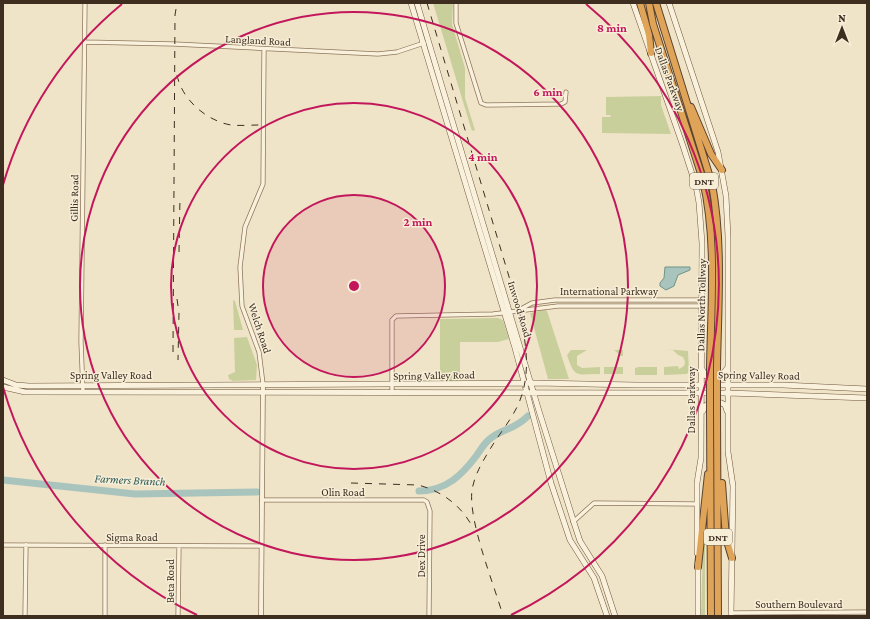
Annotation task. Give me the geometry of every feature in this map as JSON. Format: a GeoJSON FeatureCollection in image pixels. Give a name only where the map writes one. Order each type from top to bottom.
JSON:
{"type":"FeatureCollection","features":[{"type":"Feature","properties":{"kind":"highway"},"geometry":{"type":"LineString","coordinates":[[640,3],[649,35],[651,53]]}},
{"type":"Feature","properties":{"kind":"highway","name":"Dallas North Tollway"},"geometry":{"type":"LineString","coordinates":[[649,3],[654,24],[708,199],[711,240],[711,616]]}},
{"type":"Feature","properties":{"kind":"highway","name":"Dallas North Tollway"},"geometry":{"type":"LineString","coordinates":[[656,3],[712,184],[716,204],[719,242],[717,367],[718,616]]}},
{"type":"Feature","properties":{"kind":"highway"},"geometry":{"type":"LineString","coordinates":[[683,91],[699,123],[711,154],[722,170]]}},
{"type":"Feature","properties":{"kind":"highway"},"geometry":{"type":"LineString","coordinates":[[698,567],[710,458]]}},
{"type":"Feature","properties":{"kind":"highway"},"geometry":{"type":"LineString","coordinates":[[718,458],[722,470],[726,538],[732,558]]}},
{"type":"Feature","properties":{"kind":"main road","name":"Inwood Road"},"geometry":{"type":"LineString","coordinates":[[411,3],[452,118],[573,522],[580,541],[602,576],[616,616]]}},
{"type":"Feature","properties":{"kind":"main road","name":"Inwood Road"},"geometry":{"type":"LineString","coordinates":[[417,3],[445,121],[525,383],[526,392],[545,462],[570,540],[594,578],[608,616]]}},
{"type":"Feature","properties":{"kind":"main road","name":"Dallas Parkway"},"geometry":{"type":"LineString","coordinates":[[633,3],[636,16],[651,53],[696,186],[702,225],[701,458],[697,483],[698,616]]}},
{"type":"Feature","properties":{"kind":"main road","name":"Dallas Parkway"},"geometry":{"type":"LineString","coordinates":[[669,3],[718,152],[728,210],[728,454],[733,486],[731,614]]}},
{"type":"Feature","properties":{"kind":"main road"},"geometry":{"type":"LineString","coordinates":[[445,121],[452,118]]}},
{"type":"Feature","properties":{"kind":"main road"},"geometry":{"type":"LineString","coordinates":[[477,224],[483,223]]}},
{"type":"Feature","properties":{"kind":"main road"},"geometry":{"type":"LineString","coordinates":[[701,368],[706,376],[713,379],[722,375],[728,366]]}},
{"type":"Feature","properties":{"kind":"main road","name":"Spring Valley Road"},"geometry":{"type":"LineString","coordinates":[[3,380],[10,383],[29,386],[525,383],[600,385],[728,384],[867,389]]}},
{"type":"Feature","properties":{"kind":"main road"},"geometry":{"type":"LineString","coordinates":[[441,384],[442,392]]}},
{"type":"Feature","properties":{"kind":"main road"},"geometry":{"type":"LineString","coordinates":[[562,392],[570,389],[572,384]]}},
{"type":"Feature","properties":{"kind":"main road"},"geometry":{"type":"LineString","coordinates":[[148,385],[148,393]]}},
{"type":"Feature","properties":{"kind":"main road"},"geometry":{"type":"LineString","coordinates":[[578,392],[581,388],[600,385]]}},
{"type":"Feature","properties":{"kind":"main road"},"geometry":{"type":"LineString","coordinates":[[783,385],[785,394]]}},
{"type":"Feature","properties":{"kind":"main road","name":"Spring Valley Road"},"geometry":{"type":"LineString","coordinates":[[3,387],[25,392],[728,393],[867,398]]}},
{"type":"Feature","properties":{"kind":"main road"},"geometry":{"type":"LineString","coordinates":[[842,389],[843,398]]}},
{"type":"Feature","properties":{"kind":"main road"},"geometry":{"type":"LineString","coordinates":[[701,418],[705,405],[712,402],[725,405],[728,418]]}},
{"type":"Feature","properties":{"kind":"main road"},"geometry":{"type":"LineString","coordinates":[[545,462],[555,460]]}},
{"type":"Feature","properties":{"kind":"main road"},"geometry":{"type":"LineString","coordinates":[[565,525],[573,522]]}},
{"type":"Feature","properties":{"kind":"street","name":"Gillis Road"},"geometry":{"type":"LineString","coordinates":[[83,392],[81,335],[85,3]]}},
{"type":"Feature","properties":{"kind":"street"},"geometry":{"type":"LineString","coordinates":[[456,3],[456,24],[481,103],[486,105],[561,104],[565,102],[566,92]]}},
{"type":"Feature","properties":{"kind":"street","name":"Langland Road"},"geometry":{"type":"LineString","coordinates":[[85,42],[174,44],[264,50],[378,54],[397,52],[426,42]]}},
{"type":"Feature","properties":{"kind":"street","name":"Welch Road"},"geometry":{"type":"LineString","coordinates":[[261,616],[263,384],[259,352],[242,306],[240,268],[245,227],[263,184],[264,50]]}},
{"type":"Feature","properties":{"kind":"street","name":"International Parkway"},"geometry":{"type":"LineString","coordinates":[[392,392],[392,324],[394,317],[400,315],[503,313],[519,310],[532,303],[555,300],[702,300]]}},
{"type":"Feature","properties":{"kind":"street","name":"International Parkway"},"geometry":{"type":"LineString","coordinates":[[519,310],[527,311],[558,306],[702,306]]}},
{"type":"Feature","properties":{"kind":"street","name":"Olin Road"},"geometry":{"type":"LineString","coordinates":[[262,500],[424,500]]}},
{"type":"Feature","properties":{"kind":"street","name":"Dex Drive"},"geometry":{"type":"LineString","coordinates":[[424,500],[429,504],[430,511],[429,616]]}},
{"type":"Feature","properties":{"kind":"street"},"geometry":{"type":"LineString","coordinates":[[573,522],[594,503],[697,504]]}},
{"type":"Feature","properties":{"kind":"street","name":"Sigma Road"},"geometry":{"type":"LineString","coordinates":[[3,545],[261,546]]}},
{"type":"Feature","properties":{"kind":"street"},"geometry":{"type":"LineString","coordinates":[[25,616],[26,545]]}},
{"type":"Feature","properties":{"kind":"street"},"geometry":{"type":"LineString","coordinates":[[105,545],[105,616]]}},
{"type":"Feature","properties":{"kind":"street","name":"Beta Road"},"geometry":{"type":"LineString","coordinates":[[178,616],[179,546]]}},
{"type":"Feature","properties":{"kind":"street","name":"Southern Boulevard"},"geometry":{"type":"LineString","coordinates":[[731,614],[809,615],[867,612]]}},
{"type":"Feature","properties":{"kind":"green space"},"geometry":{"type":"Polygon","coordinates":[[[433,3],[453,3],[452,24],[465,68],[465,98],[475,130],[472,131],[471,128],[433,3]]]}},
{"type":"Feature","properties":{"kind":"green space"},"geometry":{"type":"Polygon","coordinates":[[[661,96],[661,105],[671,134],[602,133],[602,117],[611,117],[610,115],[606,115],[606,97],[661,96]]]}},
{"type":"Feature","properties":{"kind":"green space"},"geometry":{"type":"Polygon","coordinates":[[[233,300],[235,301],[243,330],[234,330],[233,300]]]}},
{"type":"Feature","properties":{"kind":"green space"},"geometry":{"type":"Polygon","coordinates":[[[545,310],[547,311],[569,379],[548,379],[530,313],[545,310]]]}},
{"type":"Feature","properties":{"kind":"green space"},"geometry":{"type":"Polygon","coordinates":[[[498,318],[503,320],[509,339],[498,342],[460,342],[460,381],[440,381],[440,319],[498,318]]]}},
{"type":"Feature","properties":{"kind":"green space"},"geometry":{"type":"Polygon","coordinates":[[[247,337],[257,365],[256,380],[233,381],[229,379],[228,375],[235,372],[234,338],[247,337]]]}},
{"type":"Feature","properties":{"kind":"green space"},"geometry":{"type":"Polygon","coordinates":[[[664,349],[688,351],[689,371],[687,374],[664,375],[664,367],[678,366],[679,369],[684,366],[685,362],[683,357],[678,355],[673,350],[664,349]]]}},
{"type":"Feature","properties":{"kind":"green space"},"geometry":{"type":"Polygon","coordinates":[[[571,350],[587,350],[577,356],[577,365],[582,368],[600,367],[600,374],[578,374],[575,372],[567,355],[571,350]]]}},
{"type":"Feature","properties":{"kind":"green space"},"geometry":{"type":"Polygon","coordinates":[[[614,350],[623,350],[623,356],[619,356],[619,354],[614,350]]]}},
{"type":"Feature","properties":{"kind":"green space"},"geometry":{"type":"Polygon","coordinates":[[[604,367],[623,367],[623,374],[604,374],[604,367]]]}},
{"type":"Feature","properties":{"kind":"green space"},"geometry":{"type":"Polygon","coordinates":[[[657,367],[657,375],[635,375],[635,368],[657,367]]]}},
{"type":"Feature","properties":{"kind":"green space"},"geometry":{"type":"Polygon","coordinates":[[[703,543],[705,543],[705,616],[701,616],[703,543]]]}},
{"type":"Feature","properties":{"kind":"water"},"geometry":{"type":"Polygon","coordinates":[[[665,267],[690,267],[690,270],[678,275],[674,286],[666,290],[660,286],[660,283],[664,278],[665,267]]]}},
{"type":"Feature","properties":{"kind":"waterway","name":"Farmers Branch"},"geometry":{"type":"LineString","coordinates":[[419,491],[429,490],[445,485],[465,469],[489,440],[500,432],[523,421],[528,416]]}},
{"type":"Feature","properties":{"kind":"waterway","name":"Farmers Branch"},"geometry":{"type":"LineString","coordinates":[[3,480],[135,494],[257,492]]}},
{"type":"Feature","properties":{"kind":"railway"},"geometry":{"type":"LineString","coordinates":[[173,352],[175,15],[177,3]]}},
{"type":"Feature","properties":{"kind":"railway"},"geometry":{"type":"LineString","coordinates":[[427,3],[519,310],[524,334],[526,370],[522,393],[512,416],[480,467],[472,490],[472,503],[478,535],[503,616]]}},
{"type":"Feature","properties":{"kind":"railway"},"geometry":{"type":"LineString","coordinates":[[177,75],[184,93],[190,101],[213,119],[231,125],[259,125]]}},
{"type":"Feature","properties":{"kind":"railway"},"geometry":{"type":"LineString","coordinates":[[179,252],[180,197]]}},
{"type":"Feature","properties":{"kind":"railway"},"geometry":{"type":"LineString","coordinates":[[177,299],[179,313],[178,360]]}},
{"type":"Feature","properties":{"kind":"railway"},"geometry":{"type":"LineString","coordinates":[[351,483],[418,485],[427,488],[443,495],[457,506],[473,528]]}}]}
